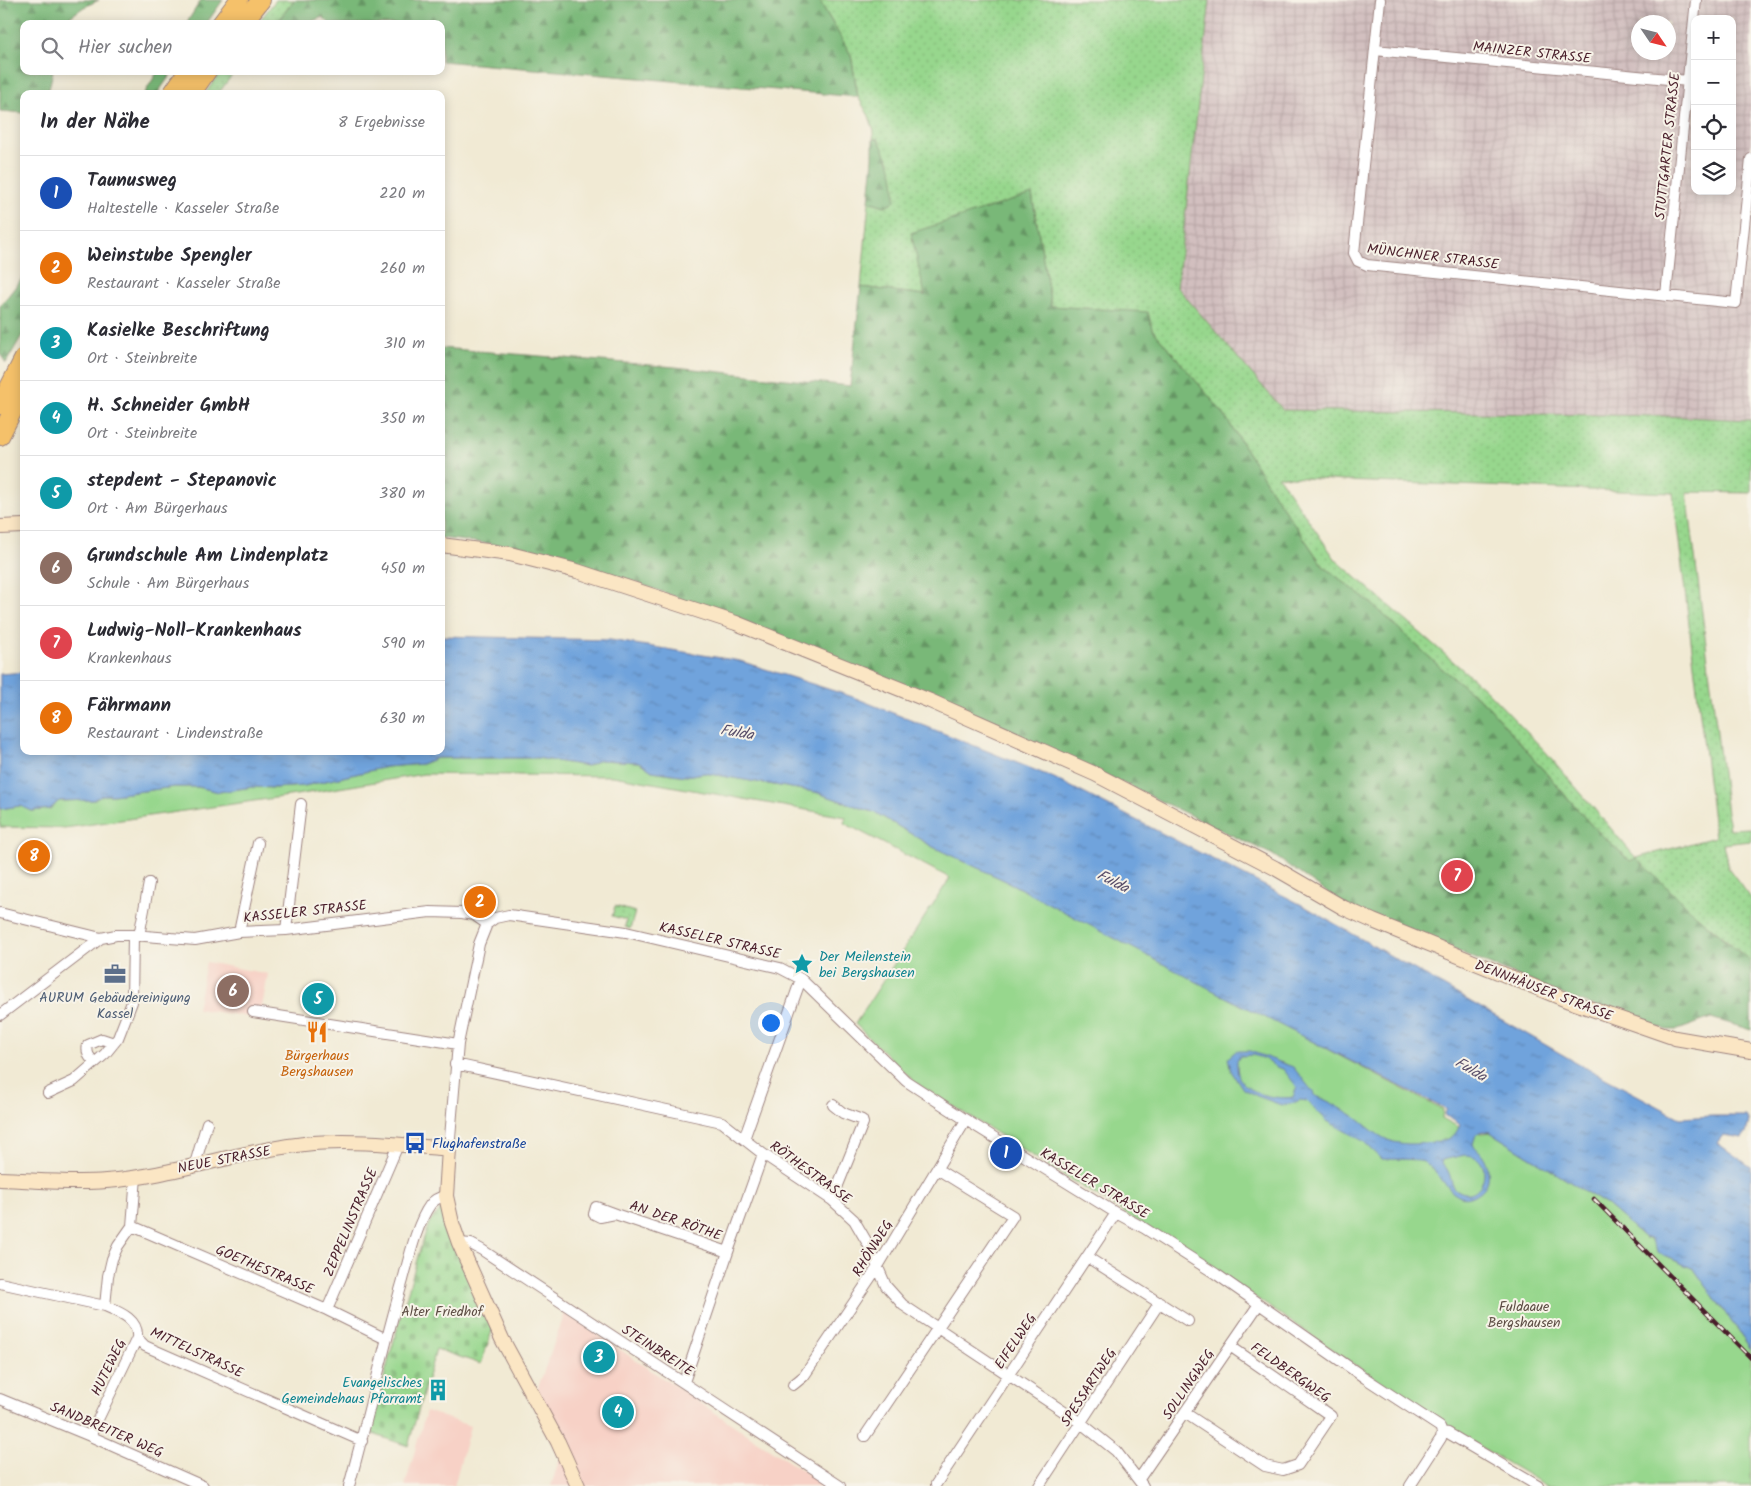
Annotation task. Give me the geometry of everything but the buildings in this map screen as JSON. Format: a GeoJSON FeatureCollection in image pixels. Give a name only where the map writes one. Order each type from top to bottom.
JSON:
{"type":"FeatureCollection","features":[{"type":"Feature","properties":{"kind":"highway"},"geometry":{"type":"LineString","coordinates":[[224,20],[239,0]]}},
{"type":"Feature","properties":{"kind":"highway"},"geometry":{"type":"LineString","coordinates":[[245,20],[261,0]]}},
{"type":"Feature","properties":{"kind":"highway"},"geometry":{"type":"LineString","coordinates":[[175,90],[185,75]]}},
{"type":"Feature","properties":{"kind":"highway"},"geometry":{"type":"LineString","coordinates":[[194,90],[204,75]]}},
{"type":"Feature","properties":{"kind":"highway"},"geometry":{"type":"LineString","coordinates":[[0,405],[20,366]]}},
{"type":"Feature","properties":{"kind":"highway"},"geometry":{"type":"LineString","coordinates":[[0,436],[20,397]]}},
{"type":"Feature","properties":{"kind":"street","name":"MÜNCHNER STRASSE"},"geometry":{"type":"LineString","coordinates":[[1380,0],[1354,253],[1358,261],[1366,265],[1666,294],[1736,303],[1751,159]]}},
{"type":"Feature","properties":{"kind":"street","name":"STUTTGARTER STRASSE"},"geometry":{"type":"LineString","coordinates":[[1666,294],[1696,0]]}},
{"type":"Feature","properties":{"kind":"street","name":"MAINZER STRASSE"},"geometry":{"type":"LineString","coordinates":[[1374,50],[1688,81]]}},
{"type":"Feature","properties":{"kind":"street"},"geometry":{"type":"LineString","coordinates":[[0,527],[20,526]]}},
{"type":"Feature","properties":{"kind":"street","name":"DENNHÄUSER STRASSE"},"geometry":{"type":"LineString","coordinates":[[445,546],[510,554],[585,574],[736,624],[930,701],[1095,774],[1275,868],[1344,908],[1373,922],[1569,1001],[1675,1038],[1751,1051]]}},
{"type":"Feature","properties":{"kind":"street"},"geometry":{"type":"LineString","coordinates":[[286,930],[301,804]]}},
{"type":"Feature","properties":{"kind":"street"},"geometry":{"type":"LineString","coordinates":[[239,932],[258,843]]}},
{"type":"Feature","properties":{"kind":"street"},"geometry":{"type":"LineString","coordinates":[[48,1093],[74,1081],[105,1054],[118,1038],[132,1002],[136,936],[149,883]]}},
{"type":"Feature","properties":{"kind":"street","name":"KASSELER STRASSE"},"geometry":{"type":"LineString","coordinates":[[101,938],[116,935],[194,940],[239,932],[286,930],[430,912],[474,915],[487,924],[495,918],[509,915],[626,932],[780,968],[801,979],[896,1073],[966,1120],[1116,1213],[1165,1241],[1440,1427],[1442,1432],[1448,1432],[1538,1486]]}},
{"type":"Feature","properties":{"kind":"street"},"geometry":{"type":"LineString","coordinates":[[0,913],[101,938]]}},
{"type":"Feature","properties":{"kind":"street"},"geometry":{"type":"LineString","coordinates":[[487,924],[479,944],[458,1044],[448,1149],[446,1196],[459,1243],[502,1339],[558,1442],[578,1486]]}},
{"type":"Feature","properties":{"kind":"street"},"geometry":{"type":"LineString","coordinates":[[0,1014],[101,938]]}},
{"type":"Feature","properties":{"kind":"street"},"geometry":{"type":"LineString","coordinates":[[744,1139],[801,979]]}},
{"type":"Feature","properties":{"kind":"street"},"geometry":{"type":"LineString","coordinates":[[252,1012],[458,1044]]}},
{"type":"Feature","properties":{"kind":"street"},"geometry":{"type":"LineString","coordinates":[[95,1063],[87,1051],[88,1045],[102,1039],[114,1043]]}},
{"type":"Feature","properties":{"kind":"street","name":"RÖTHESTRASSE"},"geometry":{"type":"LineString","coordinates":[[455,1064],[722,1122],[763,1154],[832,1200],[854,1220],[868,1244],[886,1286],[903,1305],[1081,1423],[1116,1451],[1141,1482]]}},
{"type":"Feature","properties":{"kind":"street"},"geometry":{"type":"LineString","coordinates":[[832,1200],[864,1123],[862,1120],[843,1113],[833,1105]]}},
{"type":"Feature","properties":{"kind":"street","name":"RHÖNWEG"},"geometry":{"type":"LineString","coordinates":[[793,1385],[804,1376],[877,1268],[966,1120]]}},
{"type":"Feature","properties":{"kind":"street"},"geometry":{"type":"LineString","coordinates":[[195,1164],[207,1123]]}},
{"type":"Feature","properties":{"kind":"street","name":"NEUE STRASSE"},"geometry":{"type":"LineString","coordinates":[[0,1179],[73,1182],[106,1181],[136,1177],[304,1144],[340,1142],[448,1149]]}},
{"type":"Feature","properties":{"kind":"street","name":"ZEPPELINSTRASSE"},"geometry":{"type":"LineString","coordinates":[[327,1310],[398,1145]]}},
{"type":"Feature","properties":{"kind":"street","name":"AN DER RÖTHE"},"geometry":{"type":"LineString","coordinates":[[684,1382],[763,1154]]}},
{"type":"Feature","properties":{"kind":"street"},"geometry":{"type":"LineString","coordinates":[[866,1436],[1013,1216],[937,1168]]}},
{"type":"Feature","properties":{"kind":"street"},"geometry":{"type":"LineString","coordinates":[[105,1306],[112,1259],[118,1246],[132,1226],[136,1177]]}},
{"type":"Feature","properties":{"kind":"street"},"geometry":{"type":"LineString","coordinates":[[350,1486],[386,1339],[413,1243],[425,1214],[435,1199],[446,1196]]}},
{"type":"Feature","properties":{"kind":"street","name":"EIFELWEG"},"geometry":{"type":"LineString","coordinates":[[936,1484],[1116,1213]]}},
{"type":"Feature","properties":{"kind":"street","name":"AN DER RÖTHE"},"geometry":{"type":"LineString","coordinates":[[615,1214],[728,1252]]}},
{"type":"Feature","properties":{"kind":"street","name":"GOETHESTRASSE"},"geometry":{"type":"LineString","coordinates":[[132,1226],[327,1310],[386,1339]]}},
{"type":"Feature","properties":{"kind":"street","name":"STEINBREITE"},"geometry":{"type":"LineString","coordinates":[[459,1243],[471,1244],[482,1250],[840,1486]]}},
{"type":"Feature","properties":{"kind":"street"},"geometry":{"type":"LineString","coordinates":[[1087,1257],[1188,1321]]}},
{"type":"Feature","properties":{"kind":"street","name":"MITTELSTRASSE"},"geometry":{"type":"LineString","coordinates":[[0,1283],[105,1306],[121,1312],[131,1320],[137,1330],[137,1338],[141,1343],[150,1348],[362,1441]]}},
{"type":"Feature","properties":{"kind":"street","name":"SPESSARTWEG"},"geometry":{"type":"LineString","coordinates":[[1039,1486],[1160,1302]]}},
{"type":"Feature","properties":{"kind":"street","name":"SOLLINGWEG"},"geometry":{"type":"LineString","coordinates":[[1141,1482],[1185,1413],[1260,1304]]}},
{"type":"Feature","properties":{"kind":"street","name":"HUTEWEG"},"geometry":{"type":"LineString","coordinates":[[90,1436],[137,1338]]}},
{"type":"Feature","properties":{"kind":"street","name":"FELDBERGWEG"},"geometry":{"type":"LineString","coordinates":[[1185,1413],[1265,1466],[1283,1470],[1298,1464],[1331,1416],[1230,1346]]}},
{"type":"Feature","properties":{"kind":"street","name":"SANDBREITER WEG"},"geometry":{"type":"LineString","coordinates":[[0,1399],[203,1486]]}},
{"type":"Feature","properties":{"kind":"street"},"geometry":{"type":"LineString","coordinates":[[1410,1486],[1441,1438],[1442,1432]]}},
{"type":"Feature","properties":{"kind":"shaded area"},"geometry":{"type":"Polygon","coordinates":[[[1194,0],[1751,0],[1751,420],[1661,416],[1283,410],[1177,287],[1208,17],[1194,0]]]}},
{"type":"Feature","properties":{"kind":"shaded area"},"geometry":{"type":"Polygon","coordinates":[[[206,962],[268,974],[260,1018],[197,1009],[206,962]]]}},
{"type":"Feature","properties":{"kind":"shaded area"},"geometry":{"type":"Polygon","coordinates":[[[565,1313],[826,1486],[551,1486],[559,1461],[570,1453],[536,1393],[565,1313]]]}},
{"type":"Feature","properties":{"kind":"shaded area"},"geometry":{"type":"Polygon","coordinates":[[[426,1411],[470,1426],[454,1486],[405,1486],[426,1411]]]}},
{"type":"Feature","properties":{"kind":"green space"},"geometry":{"type":"Polygon","coordinates":[[[0,0],[99,0],[84,7],[65,20],[20,20],[20,75],[52,75],[49,90],[20,90],[20,113],[0,111],[0,0]]]}},
{"type":"Feature","properties":{"kind":"green space"},"geometry":{"type":"Polygon","coordinates":[[[201,0],[223,0],[209,20],[188,20],[201,0]]]}},
{"type":"Feature","properties":{"kind":"green space"},"geometry":{"type":"Polygon","coordinates":[[[276,0],[294,0],[279,20],[260,20],[276,0]]]}},
{"type":"Feature","properties":{"kind":"green space"},"geometry":{"type":"Polygon","coordinates":[[[294,0],[819,0],[851,55],[858,97],[445,61],[445,20],[326,20],[323,17],[315,20],[279,20],[294,0]]]}},
{"type":"Feature","properties":{"kind":"green space"},"geometry":{"type":"Polygon","coordinates":[[[819,0],[1210,0],[1177,287],[1283,410],[1661,416],[1751,420],[1751,493],[1687,492],[1729,829],[1751,828],[1751,841],[1723,844],[1729,869],[1751,898],[1751,962],[1630,861],[1591,825],[1488,706],[1440,667],[1372,604],[1323,566],[1275,496],[1223,413],[1152,329],[1148,313],[1051,306],[1032,194],[925,295],[861,287],[869,201],[885,206],[878,139],[873,139],[874,131],[869,116],[858,97],[851,55],[819,0]],[[1278,476],[1336,560],[1485,689],[1545,751],[1636,858],[1715,837],[1673,493],[1345,481],[1278,476]]]}},
{"type":"Feature","properties":{"kind":"green space"},"geometry":{"type":"Polygon","coordinates":[[[156,75],[170,75],[160,90],[146,90],[156,75]]]}},
{"type":"Feature","properties":{"kind":"green space"},"geometry":{"type":"Polygon","coordinates":[[[218,75],[232,75],[221,90],[208,90],[218,75]]]}},
{"type":"Feature","properties":{"kind":"green space"},"geometry":{"type":"Polygon","coordinates":[[[873,139],[878,139],[889,161],[893,176],[895,201],[885,206],[869,201],[873,139]]]}},
{"type":"Feature","properties":{"kind":"green space"},"geometry":{"type":"Polygon","coordinates":[[[1032,194],[1051,306],[1148,312],[1152,329],[1223,413],[1275,496],[1323,566],[1372,604],[1440,667],[1488,706],[1591,825],[1630,861],[1636,858],[1697,916],[1751,962],[1751,1030],[1711,1018],[1678,1030],[1667,1030],[1571,998],[1345,905],[1273,855],[1064,755],[676,597],[615,575],[509,546],[445,538],[445,348],[675,367],[850,386],[861,287],[925,295],[911,233],[1032,194]]]}},
{"type":"Feature","properties":{"kind":"green space"},"geometry":{"type":"Polygon","coordinates":[[[20,281],[20,339],[6,363],[0,354],[0,306],[20,281]]]}},
{"type":"Feature","properties":{"kind":"green space","name":"Fuldaaue Bergshausen"},"geometry":{"type":"Polygon","coordinates":[[[437,758],[537,758],[587,766],[599,760],[639,762],[652,771],[686,776],[704,773],[815,792],[876,813],[933,847],[1006,881],[1443,1110],[1442,1118],[1453,1124],[1477,1133],[1490,1132],[1607,1205],[1645,1238],[1651,1239],[1658,1253],[1694,1269],[1751,1349],[1751,1486],[1547,1486],[1448,1428],[1203,1262],[916,1083],[855,1024],[950,878],[844,823],[846,817],[613,776],[424,774],[296,795],[65,828],[0,827],[0,809],[20,806],[32,811],[50,809],[59,801],[93,800],[102,795],[174,787],[198,787],[219,792],[252,787],[304,786],[386,767],[422,764],[437,758]]]}},
{"type":"Feature","properties":{"kind":"green space"},"geometry":{"type":"Polygon","coordinates":[[[615,906],[635,912],[630,929],[625,927],[626,920],[612,916],[615,906]]]}},
{"type":"Feature","properties":{"kind":"green space","name":"Alter Friedhof"},"geometry":{"type":"Polygon","coordinates":[[[443,1207],[493,1328],[481,1364],[436,1349],[408,1446],[370,1433],[420,1249],[430,1221],[443,1207]]]}},
{"type":"Feature","properties":{"kind":"water","name":"Fulda"},"geometry":{"type":"Polygon","coordinates":[[[445,636],[610,640],[740,661],[853,697],[1052,777],[1304,906],[1577,1063],[1680,1118],[1746,1116],[1749,1121],[1746,1133],[1742,1138],[1723,1135],[1717,1143],[1751,1167],[1751,1349],[1694,1269],[1658,1253],[1651,1239],[1645,1238],[1607,1205],[1490,1132],[1483,1131],[1478,1133],[1473,1145],[1485,1159],[1488,1170],[1488,1182],[1481,1191],[1472,1197],[1464,1198],[1450,1190],[1433,1169],[1423,1162],[1382,1159],[1363,1141],[1327,1121],[1307,1101],[1300,1100],[1291,1104],[1281,1105],[1243,1089],[1231,1071],[1228,1058],[1236,1051],[1250,1051],[1293,1067],[1314,1095],[1343,1110],[1377,1134],[1394,1142],[1418,1144],[1447,1139],[1455,1134],[1460,1125],[1453,1119],[1445,1116],[1444,1113],[1447,1110],[1233,1001],[1006,881],[933,847],[876,813],[815,792],[704,773],[686,776],[652,771],[639,762],[599,760],[587,766],[537,758],[437,758],[422,764],[386,767],[304,786],[252,787],[219,792],[198,787],[174,787],[102,795],[93,800],[59,801],[50,809],[32,811],[20,806],[0,809],[0,674],[20,672],[20,755],[445,755],[445,636]],[[1253,1055],[1240,1056],[1237,1061],[1237,1069],[1243,1083],[1248,1088],[1263,1095],[1279,1098],[1293,1097],[1297,1087],[1283,1069],[1276,1067],[1263,1058],[1253,1055]],[[1465,1155],[1442,1160],[1441,1162],[1447,1170],[1454,1187],[1459,1191],[1468,1193],[1475,1191],[1480,1185],[1484,1170],[1481,1162],[1475,1157],[1465,1155]]]}},
{"type":"Feature","properties":{"kind":"railway"},"geometry":{"type":"LineString","coordinates":[[1594,1199],[1751,1358]]}},
{"type":"Feature","properties":{"kind":"place","name":"Fährmann"},"geometry":{"type":"Point","coordinates":[34,856]}},
{"type":"Feature","properties":{"kind":"place","name":"Ludwig-Noll-Krankenhaus"},"geometry":{"type":"Point","coordinates":[1457,876]}},
{"type":"Feature","properties":{"kind":"place","name":"Weinstube Spengler"},"geometry":{"type":"Point","coordinates":[480,902]}},
{"type":"Feature","properties":{"kind":"place","name":"Der Meilenstein bei Bergshausen"},"geometry":{"type":"Point","coordinates":[802,964]}},
{"type":"Feature","properties":{"kind":"place","name":"AURUM Gebäudereinigung Kassel"},"geometry":{"type":"Point","coordinates":[115,974]}},
{"type":"Feature","properties":{"kind":"place","name":"Grundschule Am Lindenplatz"},"geometry":{"type":"Point","coordinates":[233,991]}},
{"type":"Feature","properties":{"kind":"place","name":"stepdent - Stepanovic"},"geometry":{"type":"Point","coordinates":[318,999]}},
{"type":"Feature","properties":{"kind":"place","name":"Bürgerhaus Bergshausen"},"geometry":{"type":"Point","coordinates":[317,1032]}},
{"type":"Feature","properties":{"kind":"place","name":"Flughafenstraße"},"geometry":{"type":"Point","coordinates":[415,1143]}},
{"type":"Feature","properties":{"kind":"place","name":"Taunusweg"},"geometry":{"type":"Point","coordinates":[1006,1153]}},
{"type":"Feature","properties":{"kind":"place","name":"Kasielke Beschriftung"},"geometry":{"type":"Point","coordinates":[599,1357]}},
{"type":"Feature","properties":{"kind":"place","name":"Evangelisches Gemeindehaus Pfarramt"},"geometry":{"type":"Point","coordinates":[438,1390]}},
{"type":"Feature","properties":{"kind":"place","name":"H. Schneider GmbH"},"geometry":{"type":"Point","coordinates":[618,1412]}}]}
